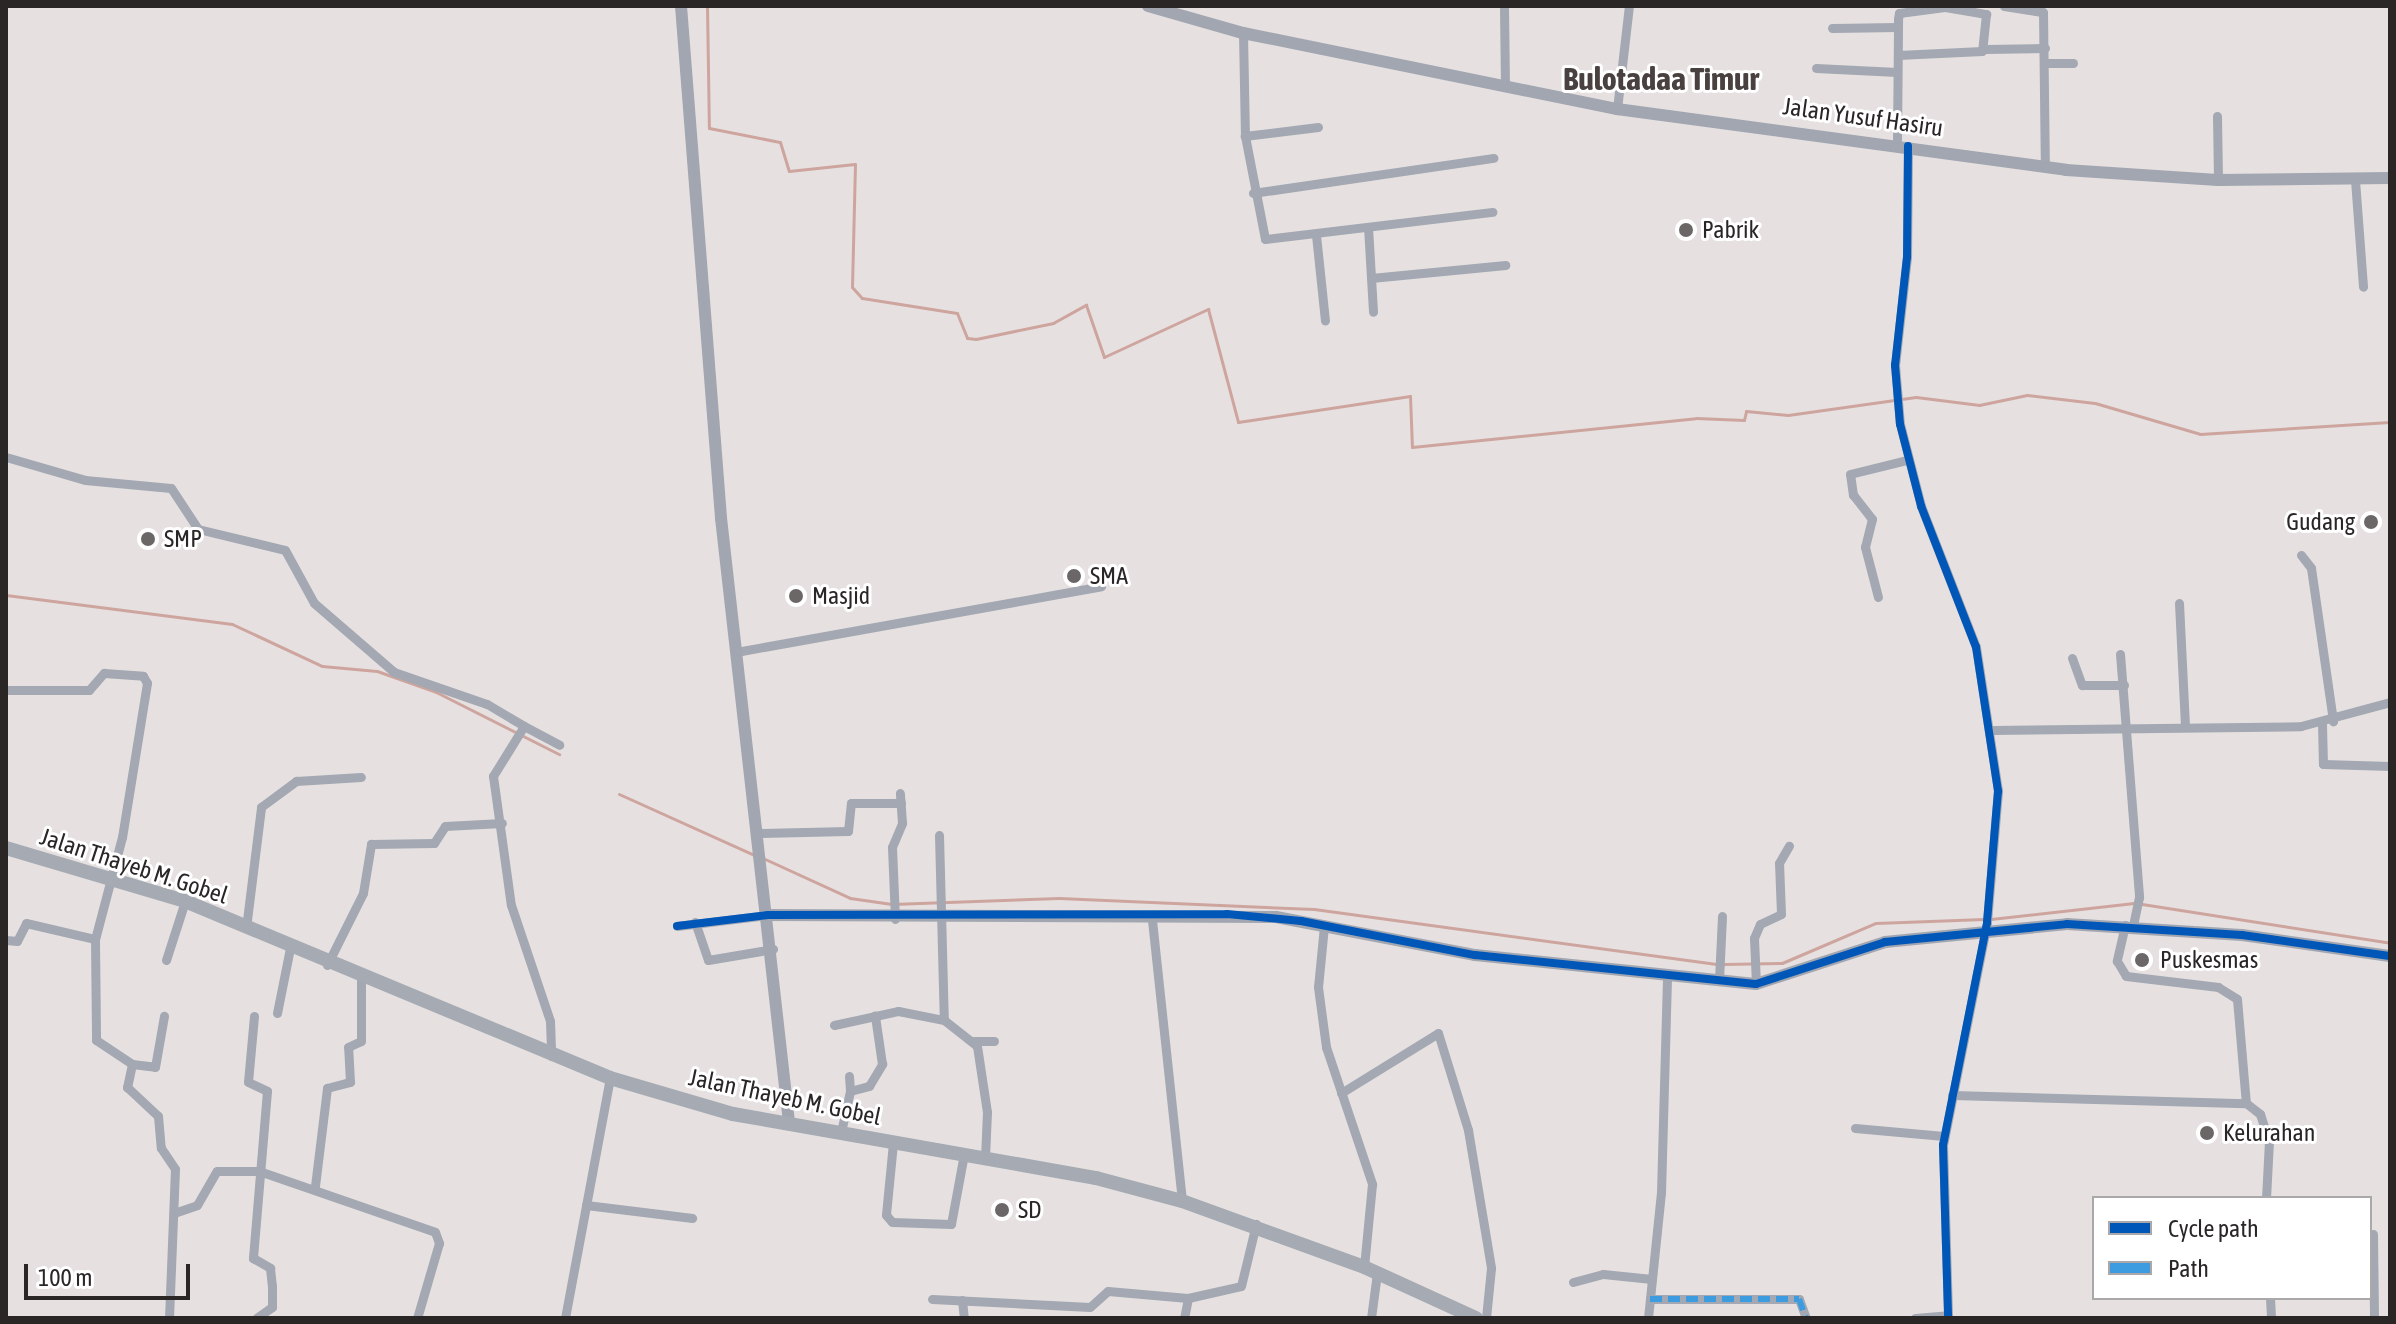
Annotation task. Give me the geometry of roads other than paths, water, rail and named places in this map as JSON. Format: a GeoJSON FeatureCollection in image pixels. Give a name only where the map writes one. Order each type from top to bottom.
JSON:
{"type":"FeatureCollection","features":[{"type":"Feature","properties":{"kind":"main road","name":"Jalan Thayeb M. Gobel"},"geometry":{"type":"LineString","coordinates":[[6,848],[185,901],[361,980],[551,1058],[610,1078],[789,1122],[985,1158],[1182,1201],[1256,1224],[1370,1270],[1476,1318]]}},
{"type":"Feature","properties":{"kind":"street"},"geometry":{"type":"LineString","coordinates":[[681,6],[736,652],[773,949],[789,1122]]}},
{"type":"Feature","properties":{"kind":"street","name":"Jalan Yusuf Hasiru"},"geometry":{"type":"LineString","coordinates":[[1148,6],[1243,33],[1617,109],[1902,144],[2045,166],[2218,180],[2390,178]]}},
{"type":"Feature","properties":{"kind":"street"},"geometry":{"type":"LineString","coordinates":[[1504,6],[1505,87]]}},
{"type":"Feature","properties":{"kind":"street"},"geometry":{"type":"LineString","coordinates":[[1617,109],[1629,6]]}},
{"type":"Feature","properties":{"kind":"street"},"geometry":{"type":"LineString","coordinates":[[2004,6],[2042,10],[2045,166]]}},
{"type":"Feature","properties":{"kind":"street"},"geometry":{"type":"LineString","coordinates":[[1915,1318],[1948,1317],[1944,1136],[1986,928],[1998,824],[1992,730],[1976,647],[1907,460],[1895,365],[1907,257],[1897,72],[1898,27],[1906,8],[1982,11],[1985,49]]}},
{"type":"Feature","properties":{"kind":"street"},"geometry":{"type":"LineString","coordinates":[[1832,28],[1898,27]]}},
{"type":"Feature","properties":{"kind":"street"},"geometry":{"type":"LineString","coordinates":[[1243,33],[1245,136],[1253,193],[1265,239],[1492,212]]}},
{"type":"Feature","properties":{"kind":"street"},"geometry":{"type":"LineString","coordinates":[[1898,55],[2045,48]]}},
{"type":"Feature","properties":{"kind":"street"},"geometry":{"type":"LineString","coordinates":[[2045,63],[2073,63]]}},
{"type":"Feature","properties":{"kind":"street"},"geometry":{"type":"LineString","coordinates":[[1816,68],[1897,72]]}},
{"type":"Feature","properties":{"kind":"street"},"geometry":{"type":"LineString","coordinates":[[2217,116],[2218,180]]}},
{"type":"Feature","properties":{"kind":"street"},"geometry":{"type":"LineString","coordinates":[[1245,136],[1318,127]]}},
{"type":"Feature","properties":{"kind":"street"},"geometry":{"type":"LineString","coordinates":[[1253,193],[1493,158]]}},
{"type":"Feature","properties":{"kind":"street"},"geometry":{"type":"LineString","coordinates":[[2355,180],[2363,287]]}},
{"type":"Feature","properties":{"kind":"street"},"geometry":{"type":"LineString","coordinates":[[1368,227],[1373,312]]}},
{"type":"Feature","properties":{"kind":"street"},"geometry":{"type":"LineString","coordinates":[[1316,235],[1325,321]]}},
{"type":"Feature","properties":{"kind":"street"},"geometry":{"type":"LineString","coordinates":[[1371,278],[1505,265]]}},
{"type":"Feature","properties":{"kind":"street"},"geometry":{"type":"LineString","coordinates":[[6,457],[85,480],[171,488],[198,529],[285,550],[314,603],[394,672],[487,704],[521,734],[559,745]]}},
{"type":"Feature","properties":{"kind":"street"},"geometry":{"type":"LineString","coordinates":[[1878,597],[1865,547],[1872,519],[1853,495],[1850,474],[1907,460]]}},
{"type":"Feature","properties":{"kind":"street"},"geometry":{"type":"LineString","coordinates":[[2301,555],[2311,568],[2333,721]]}},
{"type":"Feature","properties":{"kind":"street"},"geometry":{"type":"LineString","coordinates":[[736,652],[1101,586]]}},
{"type":"Feature","properties":{"kind":"street"},"geometry":{"type":"LineString","coordinates":[[2179,603],[2185,726]]}},
{"type":"Feature","properties":{"kind":"street"},"geometry":{"type":"LineString","coordinates":[[2120,654],[2138,902],[2117,961],[2126,976],[2218,987],[2237,999],[2246,1103]]}},
{"type":"Feature","properties":{"kind":"street"},"geometry":{"type":"LineString","coordinates":[[2072,658],[2082,685],[2124,685]]}},
{"type":"Feature","properties":{"kind":"street"},"geometry":{"type":"LineString","coordinates":[[6,690],[89,690],[104,673],[145,679],[111,879],[95,939],[96,1040],[132,1064],[155,1067],[164,1016]]}},
{"type":"Feature","properties":{"kind":"street"},"geometry":{"type":"LineString","coordinates":[[1992,730],[2322,724],[2390,702]]}},
{"type":"Feature","properties":{"kind":"street"},"geometry":{"type":"LineString","coordinates":[[2322,724],[2323,764],[2390,766]]}},
{"type":"Feature","properties":{"kind":"street"},"geometry":{"type":"LineString","coordinates":[[521,734],[493,776],[502,823],[511,905],[550,1021],[551,1058]]}},
{"type":"Feature","properties":{"kind":"street"},"geometry":{"type":"LineString","coordinates":[[246,928],[261,807],[296,781],[361,777]]}},
{"type":"Feature","properties":{"kind":"street"},"geometry":{"type":"LineString","coordinates":[[757,833],[848,831],[851,803],[900,798],[892,847],[895,908]]}},
{"type":"Feature","properties":{"kind":"street"},"geometry":{"type":"LineString","coordinates":[[327,965],[363,893],[371,844],[434,843],[445,826],[502,823]]}},
{"type":"Feature","properties":{"kind":"street"},"geometry":{"type":"LineString","coordinates":[[939,835],[944,1020]]}},
{"type":"Feature","properties":{"kind":"street"},"geometry":{"type":"LineString","coordinates":[[1756,984],[1753,963],[1757,927],[1781,914],[1779,863],[1789,846]]}},
{"type":"Feature","properties":{"kind":"street"},"geometry":{"type":"LineString","coordinates":[[166,960],[185,901]]}},
{"type":"Feature","properties":{"kind":"street"},"geometry":{"type":"LineString","coordinates":[[677,926],[768,915],[895,908],[1152,920],[1227,914],[1324,926],[1475,955],[1667,976],[1721,970],[1756,984],[1885,942],[1986,928],[2129,925],[2390,956]]}},
{"type":"Feature","properties":{"kind":"street"},"geometry":{"type":"LineString","coordinates":[[1721,970],[1722,916]]}},
{"type":"Feature","properties":{"kind":"street"},"geometry":{"type":"LineString","coordinates":[[1152,920],[1182,1201]]}},
{"type":"Feature","properties":{"kind":"street"},"geometry":{"type":"LineString","coordinates":[[695,922],[711,961],[773,949]]}},
{"type":"Feature","properties":{"kind":"street"},"geometry":{"type":"LineString","coordinates":[[6,940],[17,941],[26,923],[95,939]]}},
{"type":"Feature","properties":{"kind":"street"},"geometry":{"type":"LineString","coordinates":[[1324,926],[1319,1003],[1341,1093],[1371,1177],[1371,1318]]}},
{"type":"Feature","properties":{"kind":"street"},"geometry":{"type":"LineString","coordinates":[[277,1013],[290,948]]}},
{"type":"Feature","properties":{"kind":"street"},"geometry":{"type":"LineString","coordinates":[[1648,1318],[1667,976]]}},
{"type":"Feature","properties":{"kind":"street"},"geometry":{"type":"LineString","coordinates":[[315,1186],[327,1088],[350,1082],[348,1047],[361,1041],[361,980]]}},
{"type":"Feature","properties":{"kind":"street"},"geometry":{"type":"LineString","coordinates":[[834,1025],[898,1011],[944,1020],[974,1041],[994,1041]]}},
{"type":"Feature","properties":{"kind":"street"},"geometry":{"type":"LineString","coordinates":[[254,1016],[248,1082],[267,1091],[253,1258],[271,1270],[272,1304],[256,1318]]}},
{"type":"Feature","properties":{"kind":"street"},"geometry":{"type":"LineString","coordinates":[[850,1091],[869,1086],[882,1064],[875,1016]]}},
{"type":"Feature","properties":{"kind":"street"},"geometry":{"type":"LineString","coordinates":[[1341,1093],[1438,1033],[1468,1130],[1491,1268],[1486,1318]]}},
{"type":"Feature","properties":{"kind":"street"},"geometry":{"type":"LineString","coordinates":[[974,1041],[987,1112],[985,1158]]}},
{"type":"Feature","properties":{"kind":"street"},"geometry":{"type":"LineString","coordinates":[[132,1064],[129,1091],[158,1116],[161,1148],[175,1169],[169,1318]]}},
{"type":"Feature","properties":{"kind":"street"},"geometry":{"type":"LineString","coordinates":[[841,1132],[850,1091],[849,1076]]}},
{"type":"Feature","properties":{"kind":"street"},"geometry":{"type":"LineString","coordinates":[[565,1318],[610,1078]]}},
{"type":"Feature","properties":{"kind":"street"},"geometry":{"type":"LineString","coordinates":[[1952,1095],[2246,1103],[2260,1114],[2269,1141],[2266,1196]]}},
{"type":"Feature","properties":{"kind":"street"},"geometry":{"type":"LineString","coordinates":[[1855,1128],[1944,1136]]}},
{"type":"Feature","properties":{"kind":"street"},"geometry":{"type":"LineString","coordinates":[[893,1143],[886,1215],[892,1222],[951,1224],[964,1154]]}},
{"type":"Feature","properties":{"kind":"street"},"geometry":{"type":"LineString","coordinates":[[174,1213],[200,1202],[217,1171],[259,1171],[315,1186],[437,1234],[417,1318]]}},
{"type":"Feature","properties":{"kind":"street"},"geometry":{"type":"LineString","coordinates":[[586,1205],[692,1218]]}},
{"type":"Feature","properties":{"kind":"street"},"geometry":{"type":"LineString","coordinates":[[932,1299],[1090,1307],[1108,1291],[1188,1298],[1241,1286],[1256,1224]]}},
{"type":"Feature","properties":{"kind":"street"},"geometry":{"type":"LineString","coordinates":[[2373,1234],[2374,1318]]}},
{"type":"Feature","properties":{"kind":"street"},"geometry":{"type":"LineString","coordinates":[[1573,1282],[1603,1274],[1652,1279]]}},
{"type":"Feature","properties":{"kind":"street"},"geometry":{"type":"LineString","coordinates":[[1184,1318],[1188,1298]]}},
{"type":"Feature","properties":{"kind":"street"},"geometry":{"type":"LineString","coordinates":[[1650,1299],[1799,1299],[1806,1318]]}},
{"type":"Feature","properties":{"kind":"street"},"geometry":{"type":"LineString","coordinates":[[962,1300],[964,1318]]}},
{"type":"Feature","properties":{"kind":"street"},"geometry":{"type":"LineString","coordinates":[[1040,1318],[1041,1304]]}},
{"type":"Feature","properties":{"kind":"waterway"},"geometry":{"type":"LineString","coordinates":[[707,6],[709,128],[780,142],[789,171],[855,164],[852,287],[862,298],[957,313],[967,338],[976,339],[1053,323],[1086,305],[1104,357],[1208,309],[1238,422],[1410,396],[1412,447],[1696,418],[1744,420],[1746,411],[1788,415],[1916,397],[1979,405],[2027,395],[2095,403],[2200,434],[2390,422]]}},
{"type":"Feature","properties":{"kind":"waterway"},"geometry":{"type":"LineString","coordinates":[[6,595],[232,624],[322,666],[377,671],[436,692],[559,754]]}},
{"type":"Feature","properties":{"kind":"waterway"},"geometry":{"type":"LineString","coordinates":[[619,794],[754,855]]}},
{"type":"Feature","properties":{"kind":"waterway"},"geometry":{"type":"LineString","coordinates":[[765,859],[850,898],[892,904],[1059,898],[1314,909],[1716,964]]}},
{"type":"Feature","properties":{"kind":"waterway"},"geometry":{"type":"LineString","coordinates":[[1991,919],[2134,903]]}},
{"type":"Feature","properties":{"kind":"waterway"},"geometry":{"type":"LineString","coordinates":[[2142,904],[2390,943]]}},
{"type":"Feature","properties":{"kind":"waterway"},"geometry":{"type":"LineString","coordinates":[[1724,964],[1782,963],[1876,923],[1984,919]]}},
{"type":"Feature","properties":{"kind":"place","name":"Pabrik"},"geometry":{"type":"Point","coordinates":[1686,230]}},
{"type":"Feature","properties":{"kind":"place","name":"Gudang"},"geometry":{"type":"Point","coordinates":[2371,522]}},
{"type":"Feature","properties":{"kind":"place","name":"SMP"},"geometry":{"type":"Point","coordinates":[148,539]}},
{"type":"Feature","properties":{"kind":"place","name":"SMA"},"geometry":{"type":"Point","coordinates":[1074,576]}},
{"type":"Feature","properties":{"kind":"place","name":"Masjid"},"geometry":{"type":"Point","coordinates":[796,596]}},
{"type":"Feature","properties":{"kind":"place","name":"Puskesmas"},"geometry":{"type":"Point","coordinates":[2142,960]}},
{"type":"Feature","properties":{"kind":"place","name":"Kelurahan"},"geometry":{"type":"Point","coordinates":[2207,1133]}},
{"type":"Feature","properties":{"kind":"place","name":"SD"},"geometry":{"type":"Point","coordinates":[1002,1210]}},
{"type":"Feature","properties":{"kind":"district","name":"Bulotadaa Timur"},"geometry":{"type":"Point","coordinates":[1661,79]}}]}
